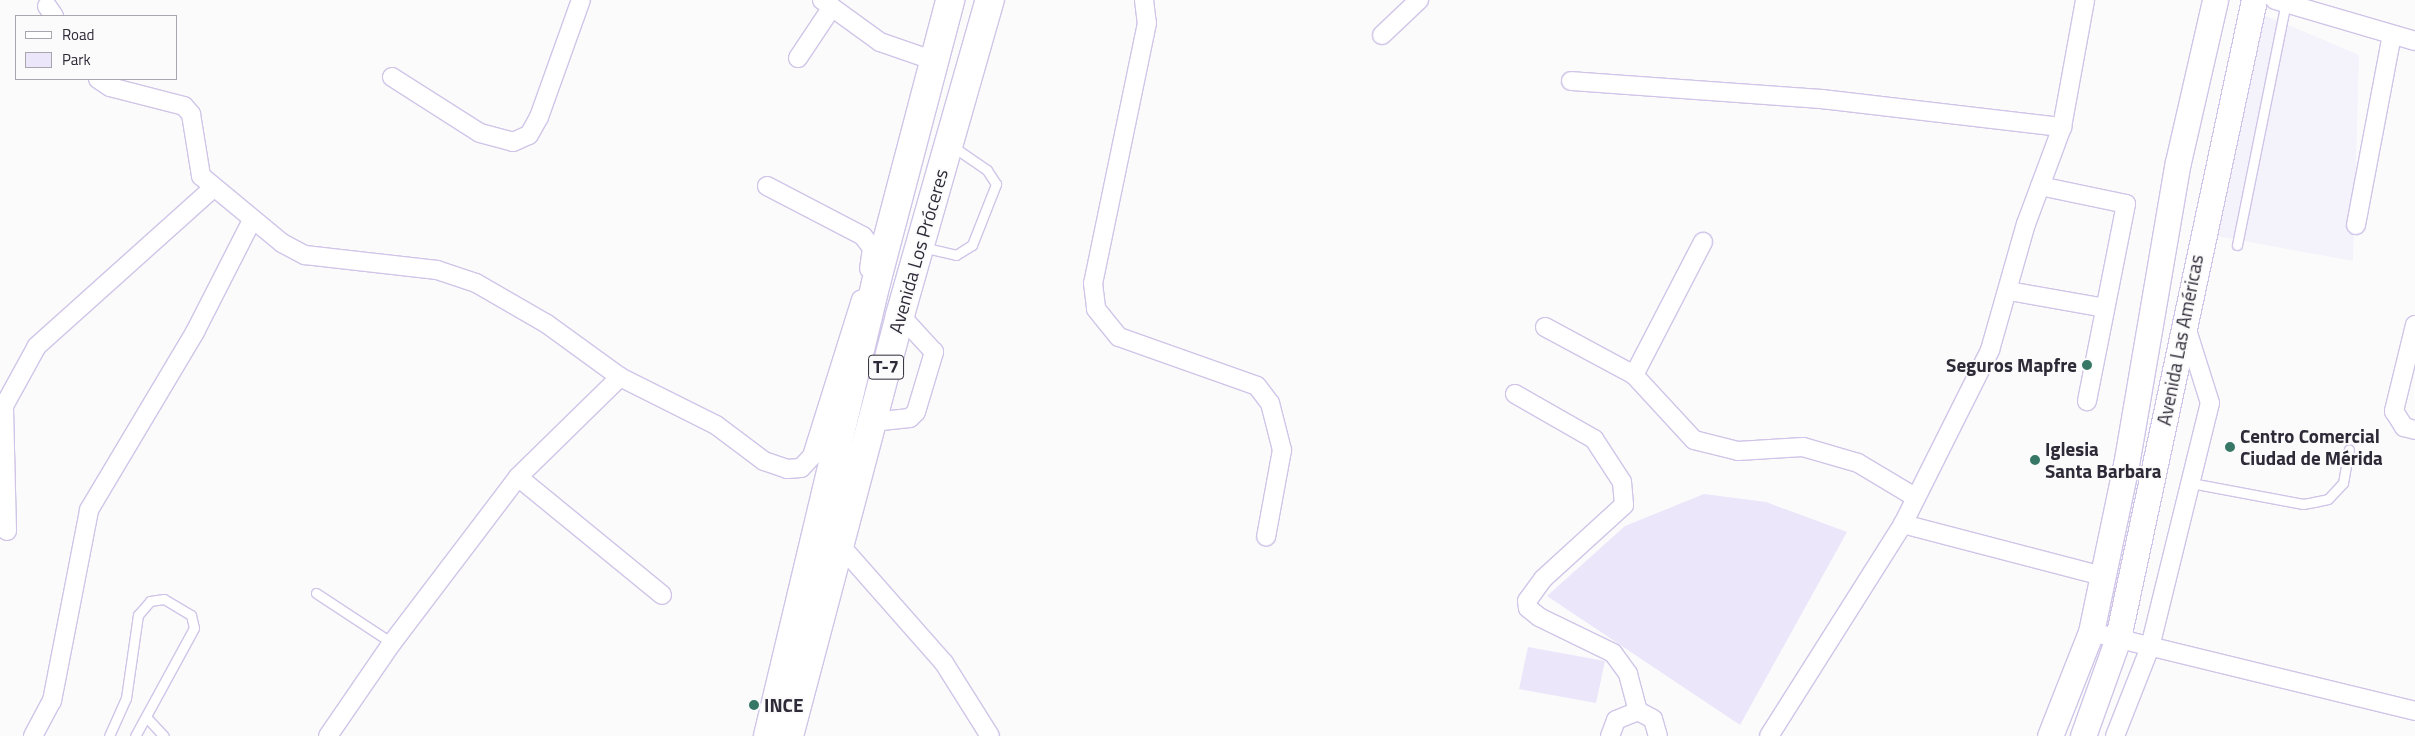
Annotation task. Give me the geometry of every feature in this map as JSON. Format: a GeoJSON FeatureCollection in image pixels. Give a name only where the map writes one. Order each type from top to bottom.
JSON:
{"type":"FeatureCollection","features":[{"type":"Feature","properties":{"kind":"highway","name":"Avenida Los Próceres"},"geometry":{"type":"LineString","coordinates":[[768,736],[872,287],[932,60],[950,0]]}},
{"type":"Feature","properties":{"kind":"highway","name":"Avenida Los Próceres"},"geometry":{"type":"LineString","coordinates":[[789,736],[900,315],[990,0]]}},
{"type":"Feature","properties":{"kind":"street"},"geometry":{"type":"LineString","coordinates":[[392,77],[480,133],[513,142],[530,135],[540,116],[580,0]]}},
{"type":"Feature","properties":{"kind":"street"},"geometry":{"type":"LineString","coordinates":[[1144,0],[1148,23],[1093,283],[1096,309],[1119,337],[1257,386],[1270,403],[1282,450],[1266,537]]}},
{"type":"Feature","properties":{"kind":"street"},"geometry":{"type":"LineString","coordinates":[[1382,35],[1419,0]]}},
{"type":"Feature","properties":{"kind":"street"},"geometry":{"type":"LineString","coordinates":[[1769,736],[1903,524],[1990,350],[2040,186],[2062,127],[2085,0]]}},
{"type":"Feature","properties":{"kind":"street","name":"Avenida Las Américas"},"geometry":{"type":"LineString","coordinates":[[2050,736],[2091,632],[2178,162],[2215,0]]}},
{"type":"Feature","properties":{"kind":"street","name":"Avenida Las Américas"},"geometry":{"type":"LineString","coordinates":[[2083,736],[2118,638],[2183,318],[2254,0]]}},
{"type":"Feature","properties":{"kind":"street"},"geometry":{"type":"LineString","coordinates":[[2281,1],[2415,41]]}},
{"type":"Feature","properties":{"kind":"street"},"geometry":{"type":"LineString","coordinates":[[798,58],[827,3],[880,42],[932,60]]}},
{"type":"Feature","properties":{"kind":"street"},"geometry":{"type":"LineString","coordinates":[[2356,225],[2392,35]]}},
{"type":"Feature","properties":{"kind":"street"},"geometry":{"type":"LineString","coordinates":[[100,80],[110,87],[184,106],[190,114],[202,176],[213,188],[252,220],[305,256],[437,270],[476,283],[547,324],[620,376],[716,425],[764,461],[801,468],[812,456],[825,424],[854,317],[872,287],[872,248],[863,236],[767,186]]}},
{"type":"Feature","properties":{"kind":"street"},"geometry":{"type":"LineString","coordinates":[[1572,80],[1822,99],[2062,127]]}},
{"type":"Feature","properties":{"kind":"street"},"geometry":{"type":"LineString","coordinates":[[2178,162],[2217,163]]}},
{"type":"Feature","properties":{"kind":"street"},"geometry":{"type":"LineString","coordinates":[[2040,186],[2126,204],[2087,401]]}},
{"type":"Feature","properties":{"kind":"street"},"geometry":{"type":"LineString","coordinates":[[7,531],[2,408],[36,346],[213,188]]}},
{"type":"Feature","properties":{"kind":"street"},"geometry":{"type":"LineString","coordinates":[[33,736],[52,700],[89,510],[195,332],[252,220]]}},
{"type":"Feature","properties":{"kind":"street"},"geometry":{"type":"LineString","coordinates":[[1634,375],[1703,242]]}},
{"type":"Feature","properties":{"kind":"street"},"geometry":{"type":"LineString","coordinates":[[2009,291],[2105,308]]}},
{"type":"Feature","properties":{"kind":"street"},"geometry":{"type":"LineString","coordinates":[[872,422],[910,418],[916,412],[934,352],[900,315]]}},
{"type":"Feature","properties":{"kind":"street"},"geometry":{"type":"LineString","coordinates":[[2115,736],[2150,647],[2210,403],[2183,318]]}},
{"type":"Feature","properties":{"kind":"street"},"geometry":{"type":"LineString","coordinates":[[2415,325],[2394,411],[2404,427],[2415,430]]}},
{"type":"Feature","properties":{"kind":"street"},"geometry":{"type":"LineString","coordinates":[[1545,327],[1634,375],[1694,440],[1738,451],[1803,447],[1858,463],[1915,497]]}},
{"type":"Feature","properties":{"kind":"street"},"geometry":{"type":"LineString","coordinates":[[328,736],[392,643],[518,477],[620,376]]}},
{"type":"Feature","properties":{"kind":"street"},"geometry":{"type":"LineString","coordinates":[[1515,394],[1594,439],[1622,482],[1624,505],[1543,579],[1527,601],[1528,608],[1539,617],[1613,653],[1628,674],[1638,711],[1653,719],[1658,736]]}},
{"type":"Feature","properties":{"kind":"street"},"geometry":{"type":"LineString","coordinates":[[518,477],[662,595]]}},
{"type":"Feature","properties":{"kind":"street"},"geometry":{"type":"LineString","coordinates":[[1903,524],[2102,576]]}},
{"type":"Feature","properties":{"kind":"street"},"geometry":{"type":"LineString","coordinates":[[840,545],[944,663],[990,736]]}},
{"type":"Feature","properties":{"kind":"street"},"geometry":{"type":"LineString","coordinates":[[2091,632],[2415,712]]}},
{"type":"Feature","properties":{"kind":"street"},"geometry":{"type":"LineString","coordinates":[[1610,736],[1616,720],[1638,711]]}},
{"type":"Feature","properties":{"kind":"lane"},"geometry":{"type":"LineString","coordinates":[[2237,245],[2281,1]]}},
{"type":"Feature","properties":{"kind":"lane"},"geometry":{"type":"LineString","coordinates":[[920,247],[956,255],[964,252],[972,245],[996,184],[987,170],[948,144]]}},
{"type":"Feature","properties":{"kind":"lane"},"geometry":{"type":"LineString","coordinates":[[2191,482],[2303,504],[2314,502],[2328,499],[2343,482],[2349,450]]}},
{"type":"Feature","properties":{"kind":"lane"},"geometry":{"type":"LineString","coordinates":[[316,594],[392,643]]}},
{"type":"Feature","properties":{"kind":"lane"},"geometry":{"type":"LineString","coordinates":[[109,736],[126,698],[138,615],[150,601],[164,599],[191,615],[194,628],[148,719],[135,736]]}},
{"type":"Feature","properties":{"kind":"lane"},"geometry":{"type":"LineString","coordinates":[[148,719],[164,736]]}},
{"type":"Feature","properties":{"kind":"shaded area"},"geometry":{"type":"Polygon","coordinates":[[[2264,15],[2359,55],[2353,261],[2217,236],[2264,15]]]}},
{"type":"Feature","properties":{"kind":"green space"},"geometry":{"type":"Polygon","coordinates":[[[1704,494],[1766,502],[1847,532],[1740,725],[1547,596],[1625,526],[1704,494]]]}},
{"type":"Feature","properties":{"kind":"green space"},"geometry":{"type":"Polygon","coordinates":[[[1528,647],[1605,661],[1596,703],[1519,689],[1528,647]]]}},
{"type":"Feature","properties":{"kind":"place","name":"Seguros Mapfre"},"geometry":{"type":"Point","coordinates":[2087,365]}},
{"type":"Feature","properties":{"kind":"place","name":"Centro Comercial Ciudad de Mérida"},"geometry":{"type":"Point","coordinates":[2230,447]}},
{"type":"Feature","properties":{"kind":"place","name":"Iglesia Santa Barbara"},"geometry":{"type":"Point","coordinates":[2035,460]}},
{"type":"Feature","properties":{"kind":"place","name":"INCE"},"geometry":{"type":"Point","coordinates":[754,705]}}]}
